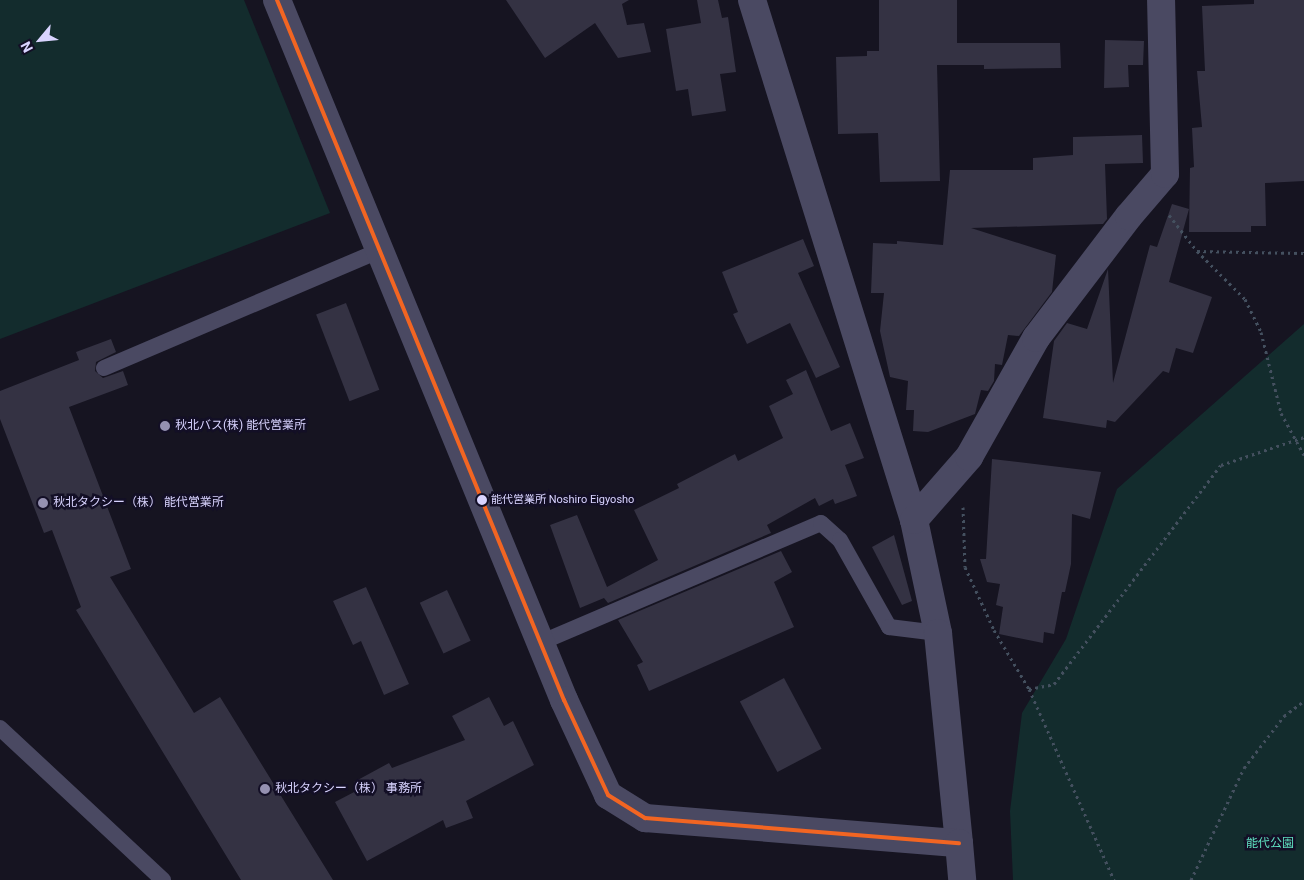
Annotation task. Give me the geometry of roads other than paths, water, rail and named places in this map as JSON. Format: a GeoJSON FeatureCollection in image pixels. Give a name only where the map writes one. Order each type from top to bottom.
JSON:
{"type":"FeatureCollection","features":[{"type":"Feature","properties":{"kind":"street"},"geometry":{"type":"LineString","coordinates":[[278,0],[582,742],[608,795],[645,818],[959,843]]}},
{"type":"Feature","properties":{"kind":"street"},"geometry":{"type":"LineString","coordinates":[[752,0],[914,520],[938,633],[962,880]]}},
{"type":"Feature","properties":{"kind":"street"},"geometry":{"type":"LineString","coordinates":[[914,520],[969,457],[1036,338],[1129,216],[1165,174],[1161,0]]}},
{"type":"Feature","properties":{"kind":"lane"},"geometry":{"type":"LineString","coordinates":[[104,368],[380,250]]}},
{"type":"Feature","properties":{"kind":"lane"},"geometry":{"type":"LineString","coordinates":[[542,642],[821,523],[840,540],[889,627],[938,633]]}},
{"type":"Feature","properties":{"kind":"lane"},"geometry":{"type":"LineString","coordinates":[[0,728],[163,880]]}},
{"type":"Feature","properties":{"kind":"place","name":"秋北バス(株) 能代営業所"},"geometry":{"type":"Point","coordinates":[165,426]}},
{"type":"Feature","properties":{"kind":"place","name":"能代営業所 Noshiro Eigyosho"},"geometry":{"type":"Point","coordinates":[482,500]}},
{"type":"Feature","properties":{"kind":"place","name":"秋北タクシー（株） 能代営業所"},"geometry":{"type":"Point","coordinates":[43,503]}},
{"type":"Feature","properties":{"kind":"place","name":"秋北タクシー（株） 事務所"},"geometry":{"type":"Point","coordinates":[265,789]}},
{"type":"Feature","properties":{"kind":"park label","name":"能代公園"},"geometry":{"type":"Point","coordinates":[1270,844]}}]}
